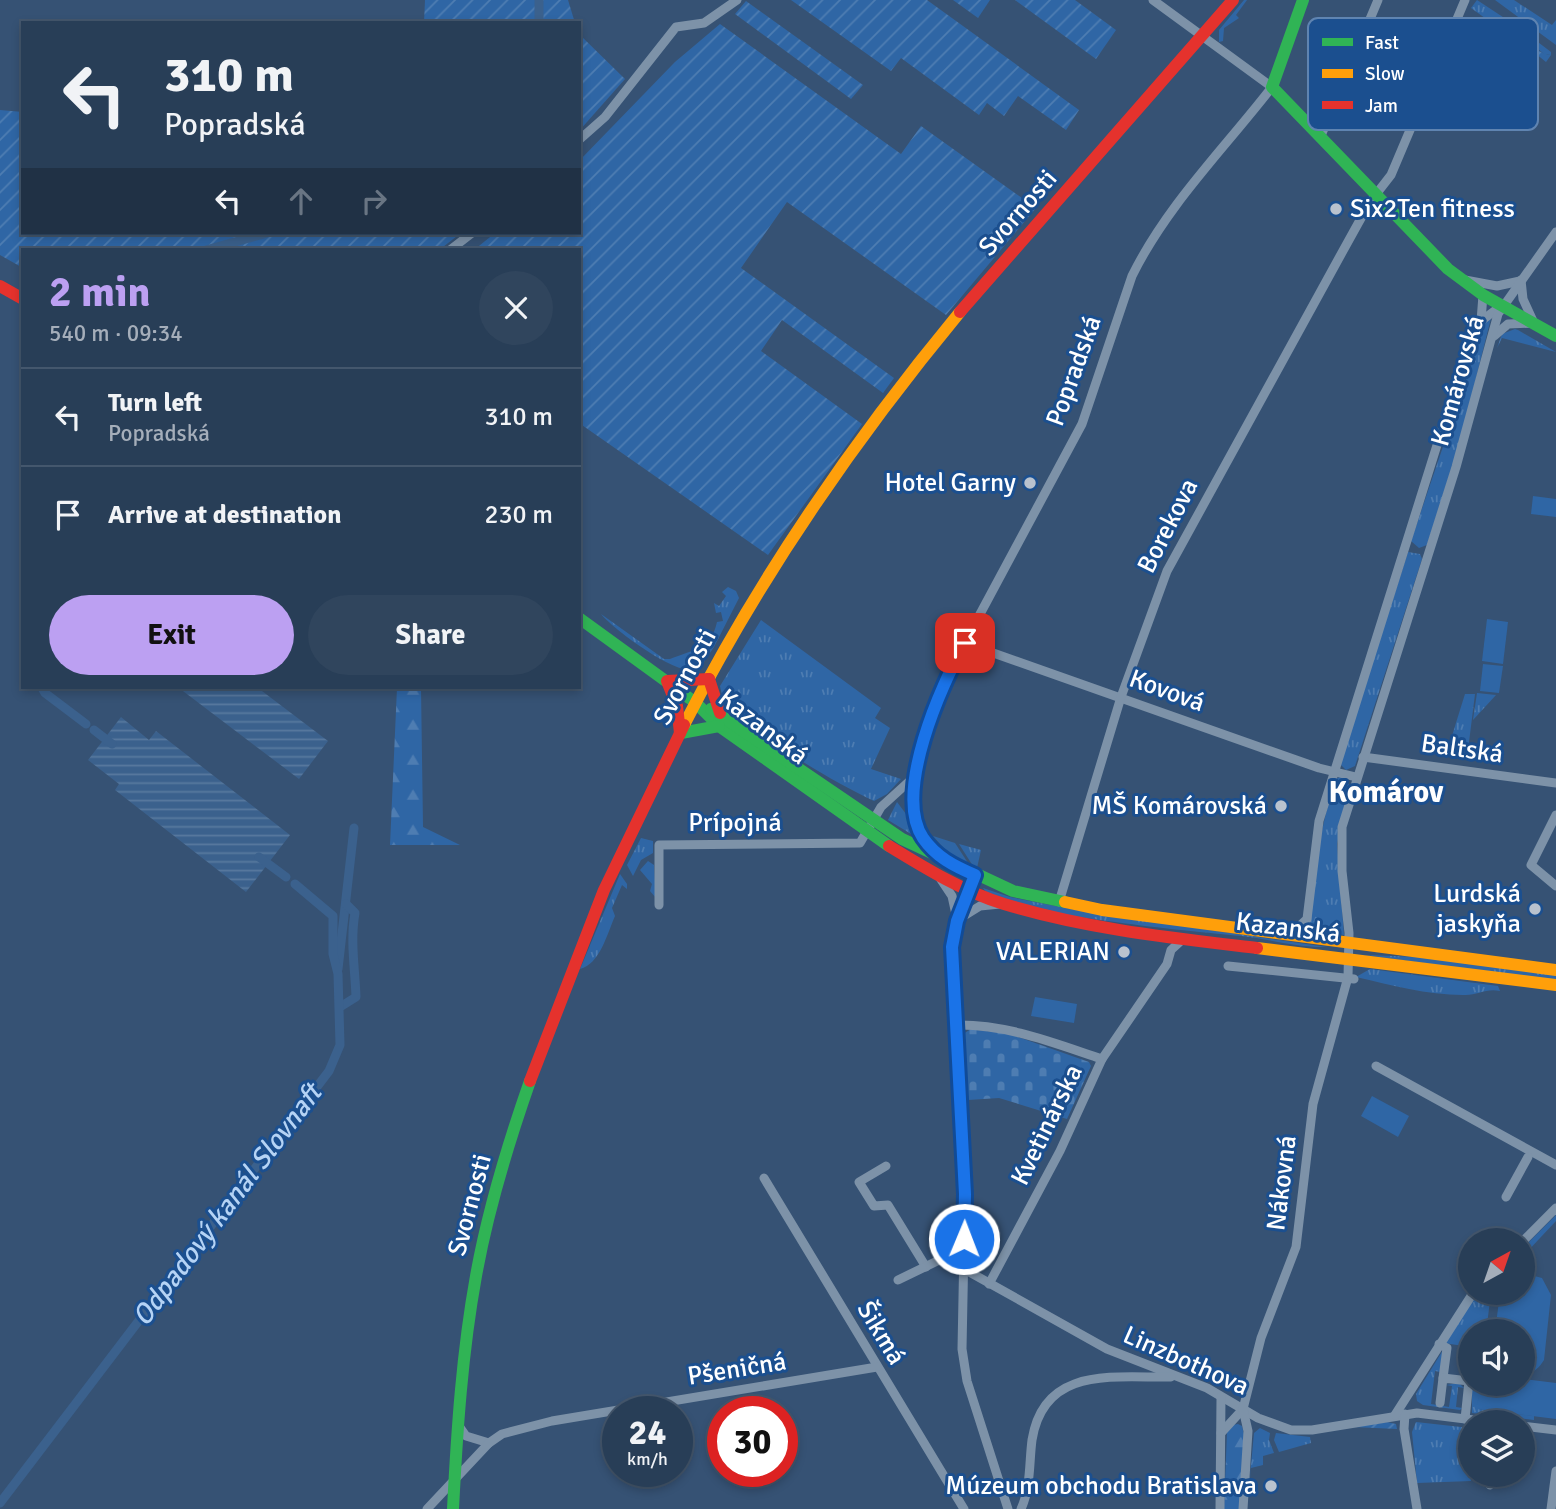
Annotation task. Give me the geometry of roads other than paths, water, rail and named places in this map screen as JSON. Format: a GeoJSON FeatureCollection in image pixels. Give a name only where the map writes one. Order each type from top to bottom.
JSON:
{"type":"FeatureCollection","features":[{"type":"Feature","properties":{"kind":"main road","name":"Svornosti"},"geometry":{"type":"LineString","coordinates":[[453,1509],[464,1344],[477,1266],[495,1193],[518,1118],[591,919],[696,703],[795,535],[904,382],[952,322],[1233,0]]}},
{"type":"Feature","properties":{"kind":"main road","name":"Popradská"},"geometry":{"type":"LineString","coordinates":[[1272,88],[1303,0]]}},
{"type":"Feature","properties":{"kind":"main road"},"geometry":{"type":"LineString","coordinates":[[1272,88],[1308,126]]}},
{"type":"Feature","properties":{"kind":"main road"},"geometry":{"type":"LineString","coordinates":[[1312,130],[1438,259],[1483,295],[1556,337]]}},
{"type":"Feature","properties":{"kind":"main road"},"geometry":{"type":"LineString","coordinates":[[0,286],[21,298]]}},
{"type":"Feature","properties":{"kind":"main road","name":"Kazanská"},"geometry":{"type":"LineString","coordinates":[[581,619],[720,720],[865,832],[938,875],[1002,904],[1090,925],[1183,939],[1556,985]]}},
{"type":"Feature","properties":{"kind":"main road"},"geometry":{"type":"LineString","coordinates":[[709,679],[720,720],[681,733],[677,706],[667,681],[709,679]]}},
{"type":"Feature","properties":{"kind":"main road","name":"Kazanská"},"geometry":{"type":"LineString","coordinates":[[720,720],[902,839],[944,861],[1013,891],[1059,902],[1349,944],[1556,970]]}},
{"type":"Feature","properties":{"kind":"street"},"geometry":{"type":"LineString","coordinates":[[581,138],[605,117],[677,27],[704,23],[737,0]]}},
{"type":"Feature","properties":{"kind":"street"},"geometry":{"type":"LineString","coordinates":[[1153,0],[1272,88]]}},
{"type":"Feature","properties":{"kind":"street"},"geometry":{"type":"LineString","coordinates":[[1370,18],[1378,0]]}},
{"type":"Feature","properties":{"kind":"street","name":"Borekova"},"geometry":{"type":"LineString","coordinates":[[1457,18],[1465,0]]}},
{"type":"Feature","properties":{"kind":"street"},"geometry":{"type":"LineString","coordinates":[[1217,18],[1215,36],[1219,48]]}},
{"type":"Feature","properties":{"kind":"street","name":"Popradská"},"geometry":{"type":"LineString","coordinates":[[944,861],[922,837],[916,822],[913,800],[915,776],[937,702],[965,643],[1082,424],[1132,276],[1142,257],[1177,201],[1272,88]]}},
{"type":"Feature","properties":{"kind":"street"},"geometry":{"type":"LineString","coordinates":[[1320,138],[1323,130]]}},
{"type":"Feature","properties":{"kind":"street","name":"Borekova"},"geometry":{"type":"LineString","coordinates":[[1059,902],[1121,696],[1175,554],[1376,196],[1391,175],[1410,130]]}},
{"type":"Feature","properties":{"kind":"street"},"geometry":{"type":"LineString","coordinates":[[1502,305],[1556,232]]}},
{"type":"Feature","properties":{"kind":"street"},"geometry":{"type":"LineString","coordinates":[[452,248],[469,235]]}},
{"type":"Feature","properties":{"kind":"street"},"geometry":{"type":"LineString","coordinates":[[1463,280],[1497,286],[1521,280]]}},
{"type":"Feature","properties":{"kind":"street"},"geometry":{"type":"LineString","coordinates":[[1493,337],[1508,324],[1534,323],[1523,299],[1521,280]]}},
{"type":"Feature","properties":{"kind":"street"},"geometry":{"type":"LineString","coordinates":[[1481,321],[1483,295]]}},
{"type":"Feature","properties":{"kind":"street","name":"Komárovská"},"geometry":{"type":"LineString","coordinates":[[1290,935],[1307,919],[1316,834],[1333,772],[1439,437],[1481,321],[1502,305]]}},
{"type":"Feature","properties":{"kind":"street","name":"Komárovská"},"geometry":{"type":"LineString","coordinates":[[1349,959],[1341,838],[1356,777],[1456,467],[1502,305]]}},
{"type":"Feature","properties":{"kind":"street","name":"Kovová"},"geometry":{"type":"LineString","coordinates":[[965,643],[1333,772],[1356,777]]}},
{"type":"Feature","properties":{"kind":"street","name":"Baltská"},"geometry":{"type":"LineString","coordinates":[[1363,757],[1556,783]]}},
{"type":"Feature","properties":{"kind":"street","name":"Popradská"},"geometry":{"type":"LineString","coordinates":[[865,832],[881,807],[908,786],[915,776]]}},
{"type":"Feature","properties":{"kind":"street"},"geometry":{"type":"LineString","coordinates":[[1556,815],[1531,866],[1556,886]]}},
{"type":"Feature","properties":{"kind":"street","name":"Prípojná"},"geometry":{"type":"LineString","coordinates":[[659,905],[659,845],[860,843],[865,832]]}},
{"type":"Feature","properties":{"kind":"street"},"geometry":{"type":"LineString","coordinates":[[938,875],[951,896],[957,921]]}},
{"type":"Feature","properties":{"kind":"street"},"geometry":{"type":"LineString","coordinates":[[975,875],[957,921],[952,947],[965,1194],[962,1349],[967,1381],[1008,1509]]}},
{"type":"Feature","properties":{"kind":"street"},"geometry":{"type":"LineString","coordinates":[[957,921],[980,906],[1002,904]]}},
{"type":"Feature","properties":{"kind":"street"},"geometry":{"type":"LineString","coordinates":[[1156,935],[1171,950]]}},
{"type":"Feature","properties":{"kind":"street","name":"Kvetinárska"},"geometry":{"type":"LineString","coordinates":[[989,1284],[1060,1151],[1102,1059],[1167,964],[1171,950],[1183,939]]}},
{"type":"Feature","properties":{"kind":"street","name":"Nákovná"},"geometry":{"type":"LineString","coordinates":[[1243,1409],[1261,1338],[1296,1247],[1313,1104],[1351,978],[1349,959]]}},
{"type":"Feature","properties":{"kind":"street"},"geometry":{"type":"LineString","coordinates":[[1228,966],[1351,978]]}},
{"type":"Feature","properties":{"kind":"street","name":"Kvetinárska"},"geometry":{"type":"LineString","coordinates":[[956,1025],[977,1024],[1015,1030],[1102,1059]]}},
{"type":"Feature","properties":{"kind":"street"},"geometry":{"type":"LineString","coordinates":[[1376,1066],[1556,1165]]}},
{"type":"Feature","properties":{"kind":"street"},"geometry":{"type":"LineString","coordinates":[[1506,1197],[1528,1157]]}},
{"type":"Feature","properties":{"kind":"street"},"geometry":{"type":"LineString","coordinates":[[886,1166],[859,1182],[874,1206],[888,1205],[926,1267]]}},
{"type":"Feature","properties":{"kind":"street","name":"Šikmá"},"geometry":{"type":"LineString","coordinates":[[764,1178],[964,1509]]}},
{"type":"Feature","properties":{"kind":"street"},"geometry":{"type":"LineString","coordinates":[[1535,1229],[1556,1208]]}},
{"type":"Feature","properties":{"kind":"street"},"geometry":{"type":"LineString","coordinates":[[898,1280],[964,1248]]}},
{"type":"Feature","properties":{"kind":"street","name":"Linzbothova"},"geometry":{"type":"LineString","coordinates":[[964,1269],[1107,1349],[1221,1397],[1274,1425],[1299,1431],[1400,1415],[1458,1419]]}},
{"type":"Feature","properties":{"kind":"street"},"geometry":{"type":"LineString","coordinates":[[1416,1509],[1400,1415],[1439,1344],[1464,1306]]}},
{"type":"Feature","properties":{"kind":"street"},"geometry":{"type":"LineString","coordinates":[[1439,1344],[1447,1348],[1440,1404]]}},
{"type":"Feature","properties":{"kind":"street","name":"Pšeničná"},"geometry":{"type":"LineString","coordinates":[[427,1509],[489,1443],[502,1434],[552,1421],[877,1367]]}},
{"type":"Feature","properties":{"kind":"street"},"geometry":{"type":"LineString","coordinates":[[1021,1509],[1028,1488],[1035,1425],[1051,1400],[1088,1377],[1177,1377]]}},
{"type":"Feature","properties":{"kind":"street"},"geometry":{"type":"LineString","coordinates":[[1443,1378],[1469,1381],[1466,1410]]}},
{"type":"Feature","properties":{"kind":"street"},"geometry":{"type":"LineString","coordinates":[[1220,1509],[1221,1397]]}},
{"type":"Feature","properties":{"kind":"street"},"geometry":{"type":"LineString","coordinates":[[1221,1433],[1243,1409]]}},
{"type":"Feature","properties":{"kind":"street"},"geometry":{"type":"LineString","coordinates":[[1243,1409],[1248,1431],[1243,1509]]}},
{"type":"Feature","properties":{"kind":"street"},"geometry":{"type":"LineString","coordinates":[[458,1424],[466,1436],[489,1443]]}},
{"type":"Feature","properties":{"kind":"street"},"geometry":{"type":"LineString","coordinates":[[1535,1428],[1556,1430]]}},
{"type":"Feature","properties":{"kind":"street"},"geometry":{"type":"LineString","coordinates":[[1551,1509],[1556,1471]]}},
{"type":"Feature","properties":{"kind":"waterway","name":"Odpadový kanál Slovnaft"},"geometry":{"type":"LineString","coordinates":[[539,0],[539,21]]}},
{"type":"Feature","properties":{"kind":"waterway","name":"Odpadový kanál Slovnaft"},"geometry":{"type":"LineString","coordinates":[[213,248],[260,235]]}},
{"type":"Feature","properties":{"kind":"waterway","name":"Odpadový kanál Slovnaft"},"geometry":{"type":"LineString","coordinates":[[43,689],[86,724]]}},
{"type":"Feature","properties":{"kind":"waterway","name":"Odpadový kanál Slovnaft"},"geometry":{"type":"LineString","coordinates":[[94,730],[112,744]]}},
{"type":"Feature","properties":{"kind":"waterway"},"geometry":{"type":"LineString","coordinates":[[338,969],[354,828]]}},
{"type":"Feature","properties":{"kind":"waterway","name":"Odpadový kanál Slovnaft"},"geometry":{"type":"LineString","coordinates":[[259,857],[286,877]]}},
{"type":"Feature","properties":{"kind":"waterway","name":"Odpadový kanál Slovnaft"},"geometry":{"type":"LineString","coordinates":[[0,1503],[329,1071],[340,1045],[333,916],[295,884]]}},
{"type":"Feature","properties":{"kind":"waterway"},"geometry":{"type":"LineString","coordinates":[[340,1007],[356,997],[353,944],[355,913],[346,904]]}},
{"type":"Feature","properties":{"kind":"place","name":"Six2Ten fitness"},"geometry":{"type":"Point","coordinates":[1336,209]}},
{"type":"Feature","properties":{"kind":"place","name":"Hotel Garny"},"geometry":{"type":"Point","coordinates":[1030,483]}},
{"type":"Feature","properties":{"kind":"place","name":"MŠ Komárovská"},"geometry":{"type":"Point","coordinates":[1281,806]}},
{"type":"Feature","properties":{"kind":"place","name":"Lurdská jaskyňa"},"geometry":{"type":"Point","coordinates":[1535,909]}},
{"type":"Feature","properties":{"kind":"place","name":"VALERIAN"},"geometry":{"type":"Point","coordinates":[1124,952]}},
{"type":"Feature","properties":{"kind":"place","name":"Múzeum obchodu Bratislava"},"geometry":{"type":"Point","coordinates":[1271,1486]}},
{"type":"Feature","properties":{"kind":"district","name":"Komárov"},"geometry":{"type":"Point","coordinates":[1386,792]}}]}
